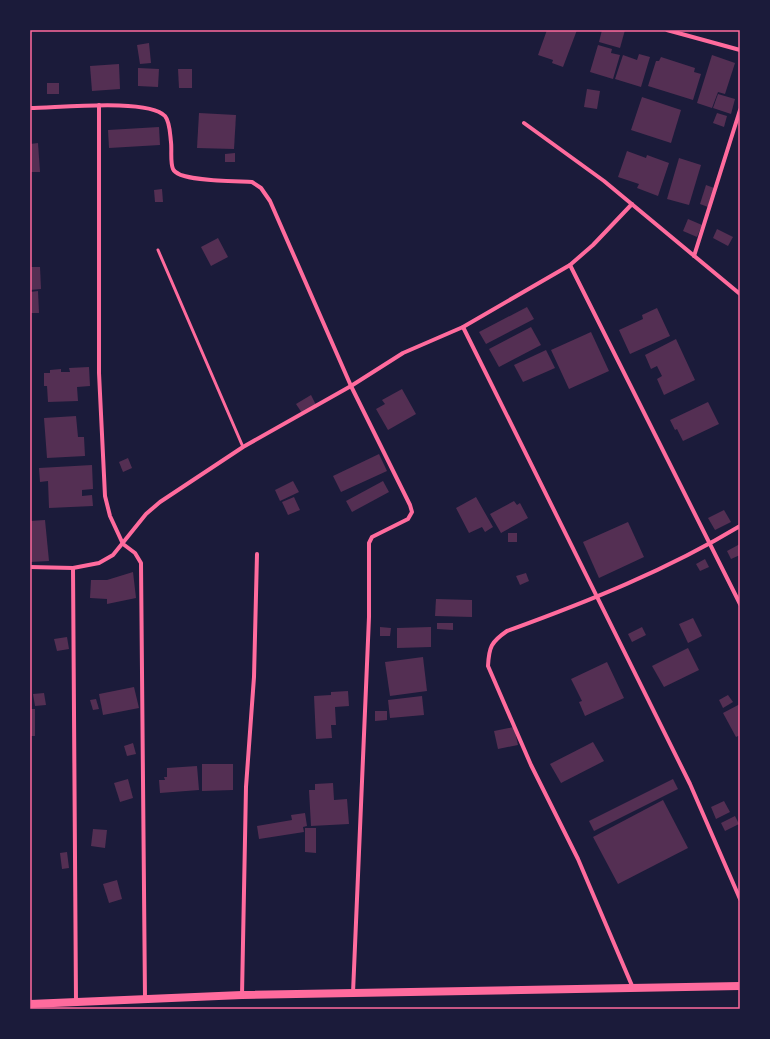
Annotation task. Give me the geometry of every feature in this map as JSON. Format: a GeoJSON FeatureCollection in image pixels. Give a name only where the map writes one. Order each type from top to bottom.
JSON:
{"type":"FeatureCollection","features":[{"type":"Feature","properties":{"kind":"main road"},"geometry":{"type":"LineString","coordinates":[[30,1004],[242,995],[740,986]]}},
{"type":"Feature","properties":{"kind":"street"},"geometry":{"type":"LineString","coordinates":[[667,30],[740,50]]}},
{"type":"Feature","properties":{"kind":"street"},"geometry":{"type":"LineString","coordinates":[[30,108],[99,105],[152,108],[165,116],[170,128],[173,170],[179,176],[252,182],[261,188],[270,201],[351,386],[412,512],[408,519],[372,538],[369,543],[369,625],[353,993]]}},
{"type":"Feature","properties":{"kind":"street"},"geometry":{"type":"LineString","coordinates":[[99,105],[100,373],[105,496],[110,516],[123,544],[135,553],[142,563],[145,998]]}},
{"type":"Feature","properties":{"kind":"street"},"geometry":{"type":"LineString","coordinates":[[694,256],[740,110]]}},
{"type":"Feature","properties":{"kind":"street"},"geometry":{"type":"LineString","coordinates":[[524,123],[632,204],[740,294]]}},
{"type":"Feature","properties":{"kind":"street"},"geometry":{"type":"LineString","coordinates":[[30,567],[73,568],[99,563],[113,555],[146,514],[160,502],[174,495],[244,447],[351,386],[403,353],[462,327],[570,265],[594,245],[632,204]]}},
{"type":"Feature","properties":{"kind":"street"},"geometry":{"type":"LineString","coordinates":[[570,265],[740,604]]}},
{"type":"Feature","properties":{"kind":"street"},"geometry":{"type":"LineString","coordinates":[[462,327],[690,784],[740,899]]}},
{"type":"Feature","properties":{"kind":"street"},"geometry":{"type":"LineString","coordinates":[[633,988],[578,859],[531,766],[488,666],[489,650],[495,639],[507,631],[596,598],[711,544],[740,526]]}},
{"type":"Feature","properties":{"kind":"street"},"geometry":{"type":"LineString","coordinates":[[242,995],[246,787],[254,677],[257,554]]}},
{"type":"Feature","properties":{"kind":"street"},"geometry":{"type":"LineString","coordinates":[[73,568],[76,1001]]}},
{"type":"Feature","properties":{"kind":"lane"},"geometry":{"type":"LineString","coordinates":[[158,250],[244,447]]}},
{"type":"Feature","properties":{"kind":"building"},"geometry":{"type":"Polygon","coordinates":[[[547,30],[577,30],[563,67],[552,63],[553,60],[538,55],[547,30]]]}},
{"type":"Feature","properties":{"kind":"building"},"geometry":{"type":"Polygon","coordinates":[[[602,30],[625,30],[620,48],[599,42],[602,30]]]}},
{"type":"Feature","properties":{"kind":"building"},"geometry":{"type":"Polygon","coordinates":[[[149,43],[151,63],[140,64],[137,45],[149,43]]]}},
{"type":"Feature","properties":{"kind":"building"},"geometry":{"type":"Polygon","coordinates":[[[598,45],[612,49],[611,53],[620,55],[613,79],[590,72],[598,45]]]}},
{"type":"Feature","properties":{"kind":"building"},"geometry":{"type":"Polygon","coordinates":[[[639,54],[650,57],[641,87],[615,79],[623,55],[637,60],[639,54]]]}},
{"type":"Feature","properties":{"kind":"building"},"geometry":{"type":"Polygon","coordinates":[[[712,55],[735,63],[725,94],[718,92],[712,108],[697,103],[712,55]]]}},
{"type":"Feature","properties":{"kind":"building"},"geometry":{"type":"Polygon","coordinates":[[[661,57],[695,68],[694,72],[701,74],[693,100],[648,86],[656,61],[659,61],[661,57]]]}},
{"type":"Feature","properties":{"kind":"building"},"geometry":{"type":"Polygon","coordinates":[[[119,64],[120,89],[92,91],[90,66],[119,64]]]}},
{"type":"Feature","properties":{"kind":"building"},"geometry":{"type":"Polygon","coordinates":[[[138,68],[159,69],[158,87],[138,86],[138,68]]]}},
{"type":"Feature","properties":{"kind":"building"},"geometry":{"type":"Polygon","coordinates":[[[178,69],[192,69],[192,88],[179,88],[178,69]]]}},
{"type":"Feature","properties":{"kind":"building"},"geometry":{"type":"Polygon","coordinates":[[[47,83],[59,83],[59,94],[47,94],[47,83]]]}},
{"type":"Feature","properties":{"kind":"building"},"geometry":{"type":"Polygon","coordinates":[[[587,89],[600,91],[597,109],[584,107],[587,89]]]}},
{"type":"Feature","properties":{"kind":"building"},"geometry":{"type":"Polygon","coordinates":[[[718,94],[735,99],[731,114],[713,108],[718,94]]]}},
{"type":"Feature","properties":{"kind":"building"},"geometry":{"type":"Polygon","coordinates":[[[642,97],[681,110],[671,143],[631,130],[642,97]]]}},
{"type":"Feature","properties":{"kind":"building"},"geometry":{"type":"Polygon","coordinates":[[[199,113],[236,115],[234,149],[197,148],[199,113]]]}},
{"type":"Feature","properties":{"kind":"building"},"geometry":{"type":"Polygon","coordinates":[[[717,113],[727,116],[724,127],[713,123],[717,113]]]}},
{"type":"Feature","properties":{"kind":"building"},"geometry":{"type":"Polygon","coordinates":[[[159,127],[160,145],[109,148],[108,130],[159,127]]]}},
{"type":"Feature","properties":{"kind":"building"},"geometry":{"type":"Polygon","coordinates":[[[38,143],[40,172],[30,172],[30,144],[38,143]]]}},
{"type":"Feature","properties":{"kind":"building"},"geometry":{"type":"Polygon","coordinates":[[[627,151],[646,158],[647,155],[669,163],[658,196],[637,188],[639,184],[618,177],[627,151]]]}},
{"type":"Feature","properties":{"kind":"building"},"geometry":{"type":"Polygon","coordinates":[[[235,153],[235,162],[225,162],[225,154],[235,153]]]}},
{"type":"Feature","properties":{"kind":"building"},"geometry":{"type":"Polygon","coordinates":[[[679,158],[701,165],[689,205],[667,199],[679,158]]]}},
{"type":"Feature","properties":{"kind":"building"},"geometry":{"type":"Polygon","coordinates":[[[706,185],[714,188],[708,207],[700,204],[706,185]]]}},
{"type":"Feature","properties":{"kind":"building"},"geometry":{"type":"Polygon","coordinates":[[[162,189],[163,202],[155,202],[154,190],[162,189]]]}},
{"type":"Feature","properties":{"kind":"building"},"geometry":{"type":"Polygon","coordinates":[[[688,219],[702,225],[697,237],[683,231],[688,219]]]}},
{"type":"Feature","properties":{"kind":"building"},"geometry":{"type":"Polygon","coordinates":[[[717,229],[733,237],[728,246],[713,238],[717,229]]]}},
{"type":"Feature","properties":{"kind":"building"},"geometry":{"type":"Polygon","coordinates":[[[218,238],[228,257],[211,266],[201,247],[218,238]]]}},
{"type":"Feature","properties":{"kind":"building"},"geometry":{"type":"Polygon","coordinates":[[[30,267],[40,267],[41,289],[30,290],[30,267]]]}},
{"type":"Feature","properties":{"kind":"building"},"geometry":{"type":"Polygon","coordinates":[[[38,291],[39,313],[30,313],[30,292],[38,291]]]}},
{"type":"Feature","properties":{"kind":"building"},"geometry":{"type":"Polygon","coordinates":[[[527,307],[534,319],[486,344],[479,332],[527,307]]]}},
{"type":"Feature","properties":{"kind":"building"},"geometry":{"type":"Polygon","coordinates":[[[657,308],[670,336],[630,354],[619,330],[643,319],[642,315],[657,308]]]}},
{"type":"Feature","properties":{"kind":"building"},"geometry":{"type":"Polygon","coordinates":[[[531,327],[541,345],[499,367],[489,349],[531,327]]]}},
{"type":"Feature","properties":{"kind":"building"},"geometry":{"type":"Polygon","coordinates":[[[591,332],[609,371],[569,389],[551,350],[591,332]]]}},
{"type":"Feature","properties":{"kind":"building"},"geometry":{"type":"Polygon","coordinates":[[[676,339],[695,380],[664,395],[657,379],[662,376],[657,366],[651,369],[645,355],[676,339]]]}},
{"type":"Feature","properties":{"kind":"building"},"geometry":{"type":"Polygon","coordinates":[[[546,350],[555,368],[523,382],[514,365],[546,350]]]}},
{"type":"Feature","properties":{"kind":"building"},"geometry":{"type":"Polygon","coordinates":[[[89,367],[90,386],[77,387],[78,401],[48,402],[47,386],[44,386],[44,373],[50,373],[50,370],[61,369],[61,372],[70,372],[69,368],[89,367]]]}},
{"type":"Feature","properties":{"kind":"building"},"geometry":{"type":"Polygon","coordinates":[[[402,389],[416,414],[388,430],[376,409],[385,404],[382,400],[402,389]]]}},
{"type":"Feature","properties":{"kind":"building"},"geometry":{"type":"Polygon","coordinates":[[[311,395],[316,405],[302,413],[296,404],[311,395]]]}},
{"type":"Feature","properties":{"kind":"building"},"geometry":{"type":"Polygon","coordinates":[[[708,402],[719,424],[683,441],[677,429],[675,430],[670,420],[708,402]]]}},
{"type":"Feature","properties":{"kind":"building"},"geometry":{"type":"Polygon","coordinates":[[[76,416],[78,437],[84,437],[85,456],[47,458],[44,418],[76,416]]]}},
{"type":"Feature","properties":{"kind":"building"},"geometry":{"type":"Polygon","coordinates":[[[379,454],[387,471],[341,492],[333,476],[379,454]]]}},
{"type":"Feature","properties":{"kind":"building"},"geometry":{"type":"Polygon","coordinates":[[[128,458],[132,468],[123,472],[119,462],[128,458]]]}},
{"type":"Feature","properties":{"kind":"building"},"geometry":{"type":"Polygon","coordinates":[[[92,465],[93,489],[82,490],[82,496],[92,495],[93,506],[49,508],[48,481],[40,482],[39,468],[92,465]]]}},
{"type":"Feature","properties":{"kind":"building"},"geometry":{"type":"Polygon","coordinates":[[[293,481],[299,492],[280,501],[275,490],[293,481]]]}},
{"type":"Feature","properties":{"kind":"building"},"geometry":{"type":"Polygon","coordinates":[[[383,481],[389,492],[352,512],[346,501],[383,481]]]}},
{"type":"Feature","properties":{"kind":"building"},"geometry":{"type":"Polygon","coordinates":[[[294,497],[300,510],[288,515],[282,502],[294,497]]]}},
{"type":"Feature","properties":{"kind":"building"},"geometry":{"type":"Polygon","coordinates":[[[476,497],[493,527],[485,532],[482,527],[469,533],[456,508],[476,497]]]}},
{"type":"Feature","properties":{"kind":"building"},"geometry":{"type":"Polygon","coordinates":[[[514,501],[517,505],[520,503],[528,518],[501,533],[490,514],[514,501]]]}},
{"type":"Feature","properties":{"kind":"building"},"geometry":{"type":"Polygon","coordinates":[[[724,510],[731,522],[715,530],[708,518],[724,510]]]}},
{"type":"Feature","properties":{"kind":"building"},"geometry":{"type":"Polygon","coordinates":[[[45,520],[49,561],[30,562],[30,521],[45,520]]]}},
{"type":"Feature","properties":{"kind":"building"},"geometry":{"type":"Polygon","coordinates":[[[628,522],[644,557],[599,578],[583,542],[628,522]]]}},
{"type":"Feature","properties":{"kind":"building"},"geometry":{"type":"Polygon","coordinates":[[[508,533],[517,533],[517,542],[508,542],[508,533]]]}},
{"type":"Feature","properties":{"kind":"building"},"geometry":{"type":"Polygon","coordinates":[[[740,544],[740,555],[731,559],[727,551],[740,544]]]}},
{"type":"Feature","properties":{"kind":"building"},"geometry":{"type":"Polygon","coordinates":[[[705,559],[709,567],[700,571],[696,564],[705,559]]]}},
{"type":"Feature","properties":{"kind":"building"},"geometry":{"type":"Polygon","coordinates":[[[133,572],[136,598],[107,604],[107,599],[90,598],[91,580],[107,580],[133,572]]]}},
{"type":"Feature","properties":{"kind":"building"},"geometry":{"type":"Polygon","coordinates":[[[526,573],[529,581],[520,585],[516,576],[526,573]]]}},
{"type":"Feature","properties":{"kind":"building"},"geometry":{"type":"Polygon","coordinates":[[[436,599],[472,600],[472,617],[435,616],[436,599]]]}},
{"type":"Feature","properties":{"kind":"building"},"geometry":{"type":"Polygon","coordinates":[[[693,618],[702,636],[688,643],[679,624],[693,618]]]}},
{"type":"Feature","properties":{"kind":"building"},"geometry":{"type":"Polygon","coordinates":[[[437,623],[453,623],[453,630],[437,629],[437,623]]]}},
{"type":"Feature","properties":{"kind":"building"},"geometry":{"type":"Polygon","coordinates":[[[380,627],[391,628],[390,636],[380,636],[380,627]]]}},
{"type":"Feature","properties":{"kind":"building"},"geometry":{"type":"Polygon","coordinates":[[[431,627],[431,647],[397,648],[397,628],[431,627]]]}},
{"type":"Feature","properties":{"kind":"building"},"geometry":{"type":"Polygon","coordinates":[[[642,627],[646,635],[632,642],[628,634],[642,627]]]}},
{"type":"Feature","properties":{"kind":"building"},"geometry":{"type":"Polygon","coordinates":[[[67,637],[69,649],[57,651],[54,639],[67,637]]]}},
{"type":"Feature","properties":{"kind":"building"},"geometry":{"type":"Polygon","coordinates":[[[688,648],[699,670],[664,687],[652,666],[688,648]]]}},
{"type":"Feature","properties":{"kind":"building"},"geometry":{"type":"Polygon","coordinates":[[[423,657],[427,691],[390,696],[385,662],[423,657]]]}},
{"type":"Feature","properties":{"kind":"building"},"geometry":{"type":"Polygon","coordinates":[[[607,662],[624,698],[585,716],[579,702],[582,701],[571,679],[607,662]]]}},
{"type":"Feature","properties":{"kind":"building"},"geometry":{"type":"Polygon","coordinates":[[[134,687],[139,708],[103,715],[99,694],[134,687]]]}},
{"type":"Feature","properties":{"kind":"building"},"geometry":{"type":"Polygon","coordinates":[[[348,691],[349,706],[335,707],[336,725],[331,725],[332,738],[316,739],[314,696],[331,695],[331,692],[348,691]]]}},
{"type":"Feature","properties":{"kind":"building"},"geometry":{"type":"Polygon","coordinates":[[[44,693],[46,705],[35,706],[33,694],[44,693]]]}},
{"type":"Feature","properties":{"kind":"building"},"geometry":{"type":"Polygon","coordinates":[[[728,695],[733,702],[723,708],[719,700],[728,695]]]}},
{"type":"Feature","properties":{"kind":"building"},"geometry":{"type":"Polygon","coordinates":[[[422,696],[424,715],[390,718],[388,700],[422,696]]]}},
{"type":"Feature","properties":{"kind":"building"},"geometry":{"type":"Polygon","coordinates":[[[96,699],[99,709],[93,710],[90,700],[96,699]]]}},
{"type":"Feature","properties":{"kind":"building"},"geometry":{"type":"Polygon","coordinates":[[[740,704],[740,735],[736,737],[723,713],[740,704]]]}},
{"type":"Feature","properties":{"kind":"building"},"geometry":{"type":"Polygon","coordinates":[[[30,709],[35,709],[35,736],[30,736],[30,709]]]}},
{"type":"Feature","properties":{"kind":"building"},"geometry":{"type":"Polygon","coordinates":[[[375,711],[387,711],[387,720],[375,721],[375,711]]]}},
{"type":"Feature","properties":{"kind":"building"},"geometry":{"type":"Polygon","coordinates":[[[514,727],[518,745],[498,749],[494,731],[514,727]]]}},
{"type":"Feature","properties":{"kind":"building"},"geometry":{"type":"Polygon","coordinates":[[[593,742],[604,761],[561,783],[550,764],[593,742]]]}},
{"type":"Feature","properties":{"kind":"building"},"geometry":{"type":"Polygon","coordinates":[[[133,743],[136,754],[127,756],[124,746],[133,743]]]}},
{"type":"Feature","properties":{"kind":"building"},"geometry":{"type":"Polygon","coordinates":[[[202,764],[233,764],[233,790],[202,791],[202,764]]]}},
{"type":"Feature","properties":{"kind":"building"},"geometry":{"type":"Polygon","coordinates":[[[197,766],[199,790],[160,793],[159,780],[165,780],[164,777],[167,777],[167,768],[197,766]]]}},
{"type":"Feature","properties":{"kind":"building"},"geometry":{"type":"Polygon","coordinates":[[[128,779],[133,798],[120,802],[114,783],[128,779]]]}},
{"type":"Feature","properties":{"kind":"building"},"geometry":{"type":"Polygon","coordinates":[[[673,779],[678,789],[594,831],[589,821],[673,779]]]}},
{"type":"Feature","properties":{"kind":"building"},"geometry":{"type":"Polygon","coordinates":[[[333,783],[334,800],[347,799],[349,824],[311,826],[309,790],[315,790],[315,784],[333,783]]]}},
{"type":"Feature","properties":{"kind":"building"},"geometry":{"type":"Polygon","coordinates":[[[663,800],[688,848],[618,884],[593,837],[663,800]]]}},
{"type":"Feature","properties":{"kind":"building"},"geometry":{"type":"Polygon","coordinates":[[[724,801],[730,812],[716,819],[711,807],[724,801]]]}},
{"type":"Feature","properties":{"kind":"building"},"geometry":{"type":"Polygon","coordinates":[[[305,813],[307,826],[303,827],[304,832],[259,839],[257,826],[292,820],[291,815],[305,813]]]}},
{"type":"Feature","properties":{"kind":"building"},"geometry":{"type":"Polygon","coordinates":[[[735,816],[739,824],[725,831],[721,823],[735,816]]]}},
{"type":"Feature","properties":{"kind":"building"},"geometry":{"type":"Polygon","coordinates":[[[305,828],[316,828],[316,853],[305,852],[305,828]]]}},
{"type":"Feature","properties":{"kind":"building"},"geometry":{"type":"Polygon","coordinates":[[[93,829],[107,830],[105,848],[91,846],[93,829]]]}},
{"type":"Feature","properties":{"kind":"building"},"geometry":{"type":"Polygon","coordinates":[[[67,852],[69,868],[62,869],[60,853],[67,852]]]}},
{"type":"Feature","properties":{"kind":"building"},"geometry":{"type":"Polygon","coordinates":[[[117,880],[122,899],[109,903],[103,884],[117,880]]]}}]}
